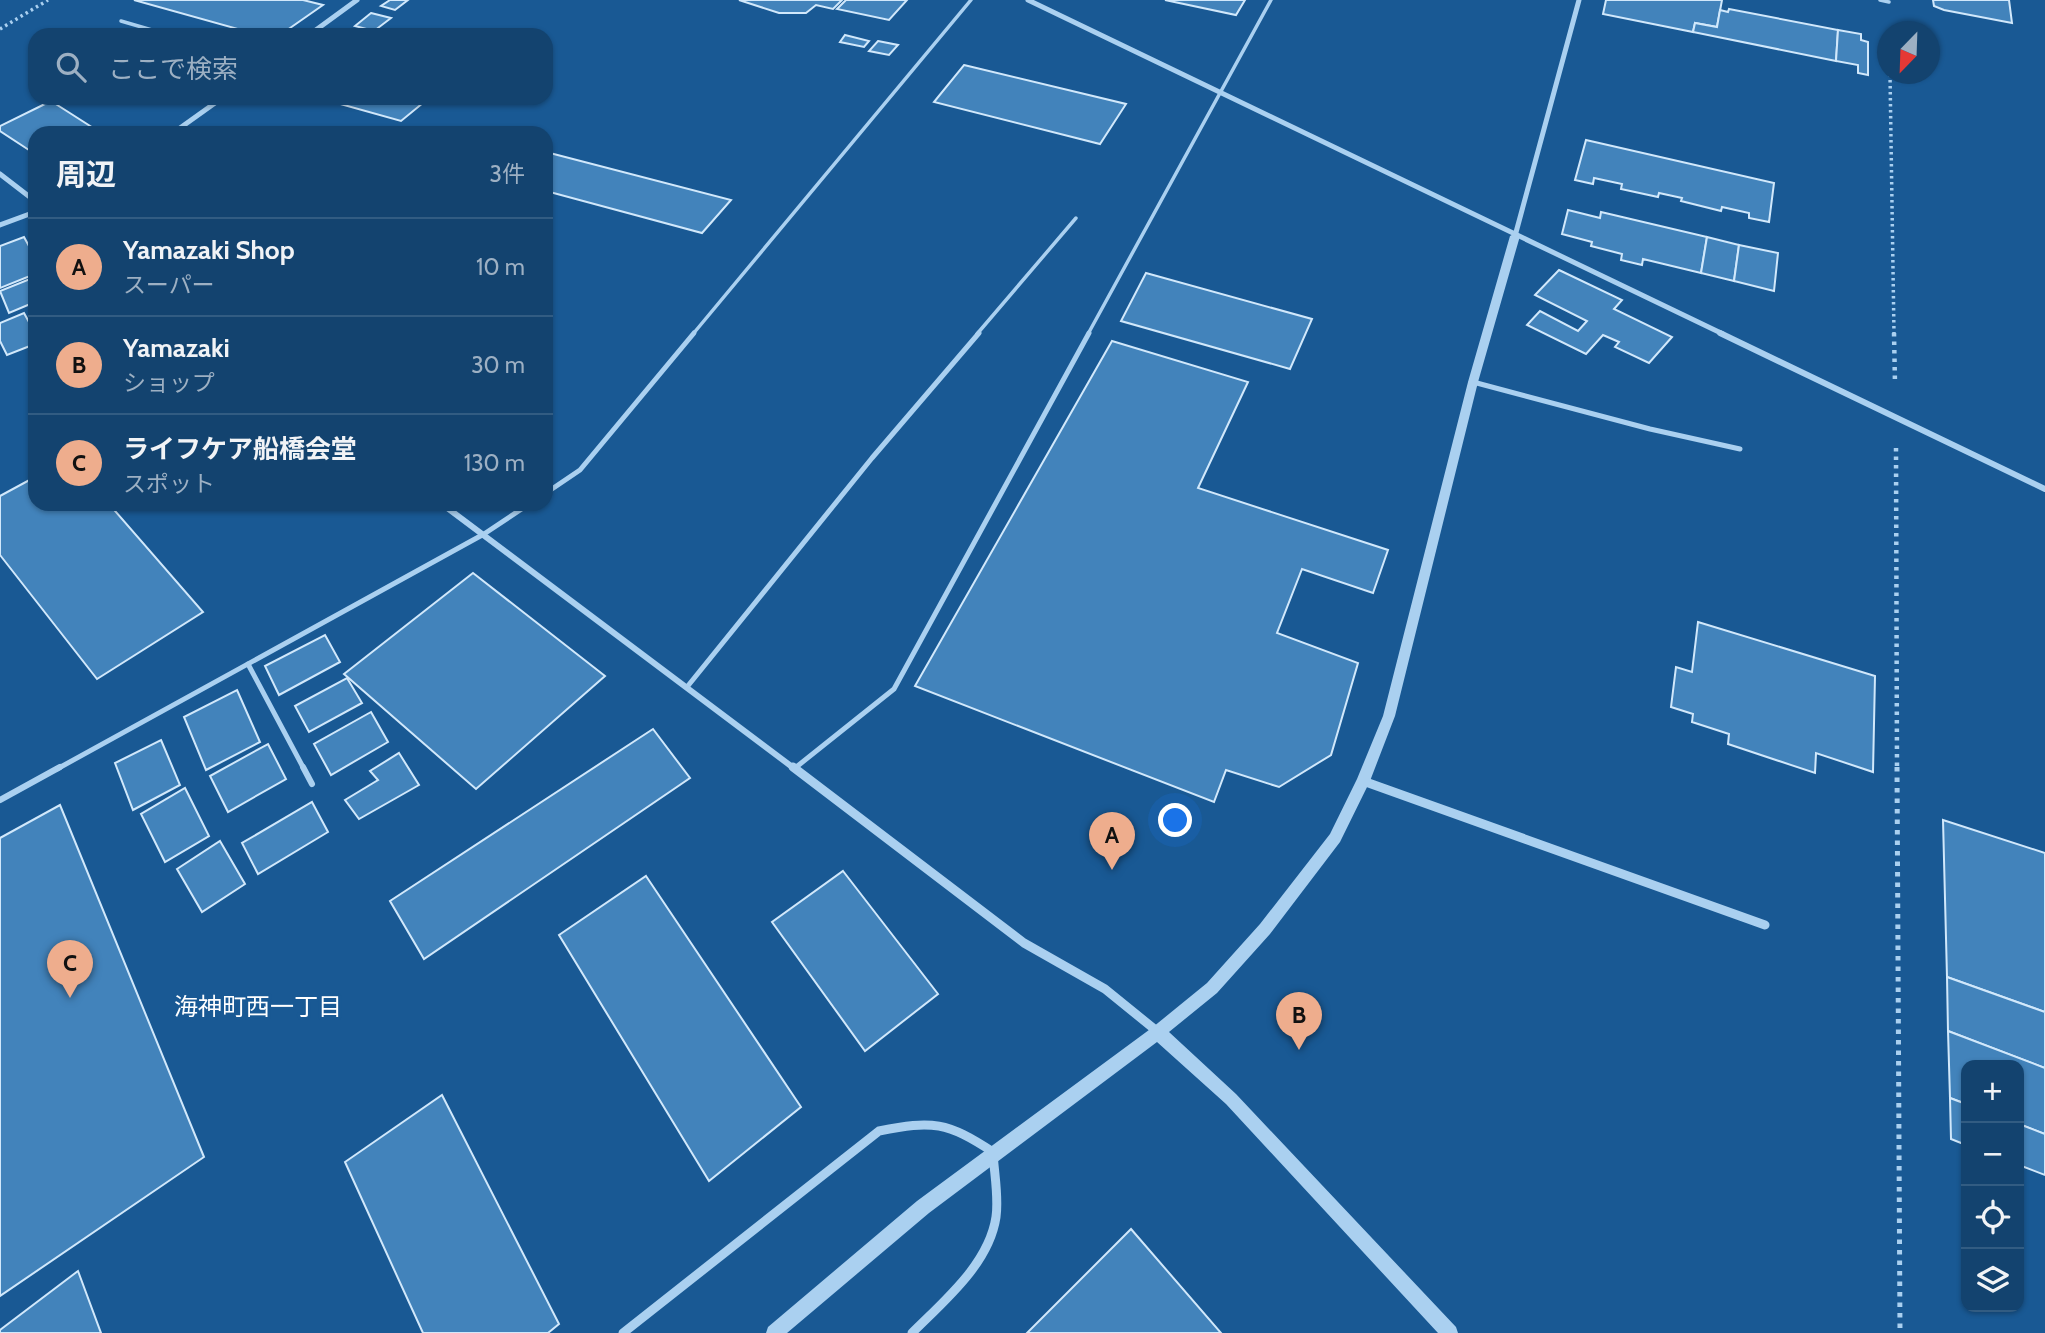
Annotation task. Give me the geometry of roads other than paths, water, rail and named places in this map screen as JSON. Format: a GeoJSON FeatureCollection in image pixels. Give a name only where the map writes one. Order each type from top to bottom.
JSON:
{"type":"FeatureCollection","features":[{"type":"Feature","properties":{"kind":"street"},"geometry":{"type":"LineString","coordinates":[[319,28],[357,0]]}},
{"type":"Feature","properties":{"kind":"street"},"geometry":{"type":"LineString","coordinates":[[1028,0],[2045,488]]}},
{"type":"Feature","properties":{"kind":"street"},"geometry":{"type":"LineString","coordinates":[[774,1333],[923,1207],[993,1152],[1158,1032],[1212,988],[1265,929],[1335,838],[1363,781],[1389,716],[1473,382],[1579,0]]}},
{"type":"Feature","properties":{"kind":"street"},"geometry":{"type":"LineString","coordinates":[[183,126],[212,105]]}},
{"type":"Feature","properties":{"kind":"street"},"geometry":{"type":"LineString","coordinates":[[0,174],[28,196]]}},
{"type":"Feature","properties":{"kind":"street"},"geometry":{"type":"LineString","coordinates":[[0,225],[28,215]]}},
{"type":"Feature","properties":{"kind":"street"},"geometry":{"type":"LineString","coordinates":[[452,511],[1024,943],[1105,989],[1158,1032],[1231,1099],[1450,1333]]}},
{"type":"Feature","properties":{"kind":"street"},"geometry":{"type":"LineString","coordinates":[[1363,781],[1765,925]]}},
{"type":"Feature","properties":{"kind":"street"},"geometry":{"type":"LineString","coordinates":[[623,1333],[879,1131],[918,1122],[954,1127],[993,1152]]}},
{"type":"Feature","properties":{"kind":"street"},"geometry":{"type":"LineString","coordinates":[[912,1333],[944,1302],[979,1261],[996,1219],[993,1152]]}},
{"type":"Feature","properties":{"kind":"lane"},"geometry":{"type":"LineString","coordinates":[[553,488],[580,470],[971,0]]}},
{"type":"Feature","properties":{"kind":"lane"},"geometry":{"type":"LineString","coordinates":[[795,768],[894,689],[1271,0]]}},
{"type":"Feature","properties":{"kind":"lane"},"geometry":{"type":"LineString","coordinates":[[1880,0],[1889,2]]}},
{"type":"Feature","properties":{"kind":"lane"},"geometry":{"type":"LineString","coordinates":[[121,21],[145,28]]}},
{"type":"Feature","properties":{"kind":"lane"},"geometry":{"type":"LineString","coordinates":[[687,687],[872,458],[1076,218]]}},
{"type":"Feature","properties":{"kind":"lane"},"geometry":{"type":"LineString","coordinates":[[1473,382],[1650,429],[1740,449]]}},
{"type":"Feature","properties":{"kind":"lane"},"geometry":{"type":"LineString","coordinates":[[0,800],[484,534],[519,511]]}},
{"type":"Feature","properties":{"kind":"lane"},"geometry":{"type":"LineString","coordinates":[[248,664],[312,783]]}},
{"type":"Feature","properties":{"kind":"place","name":"Yamazaki Shop"},"geometry":{"type":"Point","coordinates":[1112,870]}},
{"type":"Feature","properties":{"kind":"place","name":"ライフケア船橋会堂"},"geometry":{"type":"Point","coordinates":[70,998]}},
{"type":"Feature","properties":{"kind":"place","name":"Yamazaki"},"geometry":{"type":"Point","coordinates":[1299,1050]}},
{"type":"Feature","properties":{"kind":"district","name":"海神町西一丁目"},"geometry":{"type":"Point","coordinates":[258,1007]}}]}
